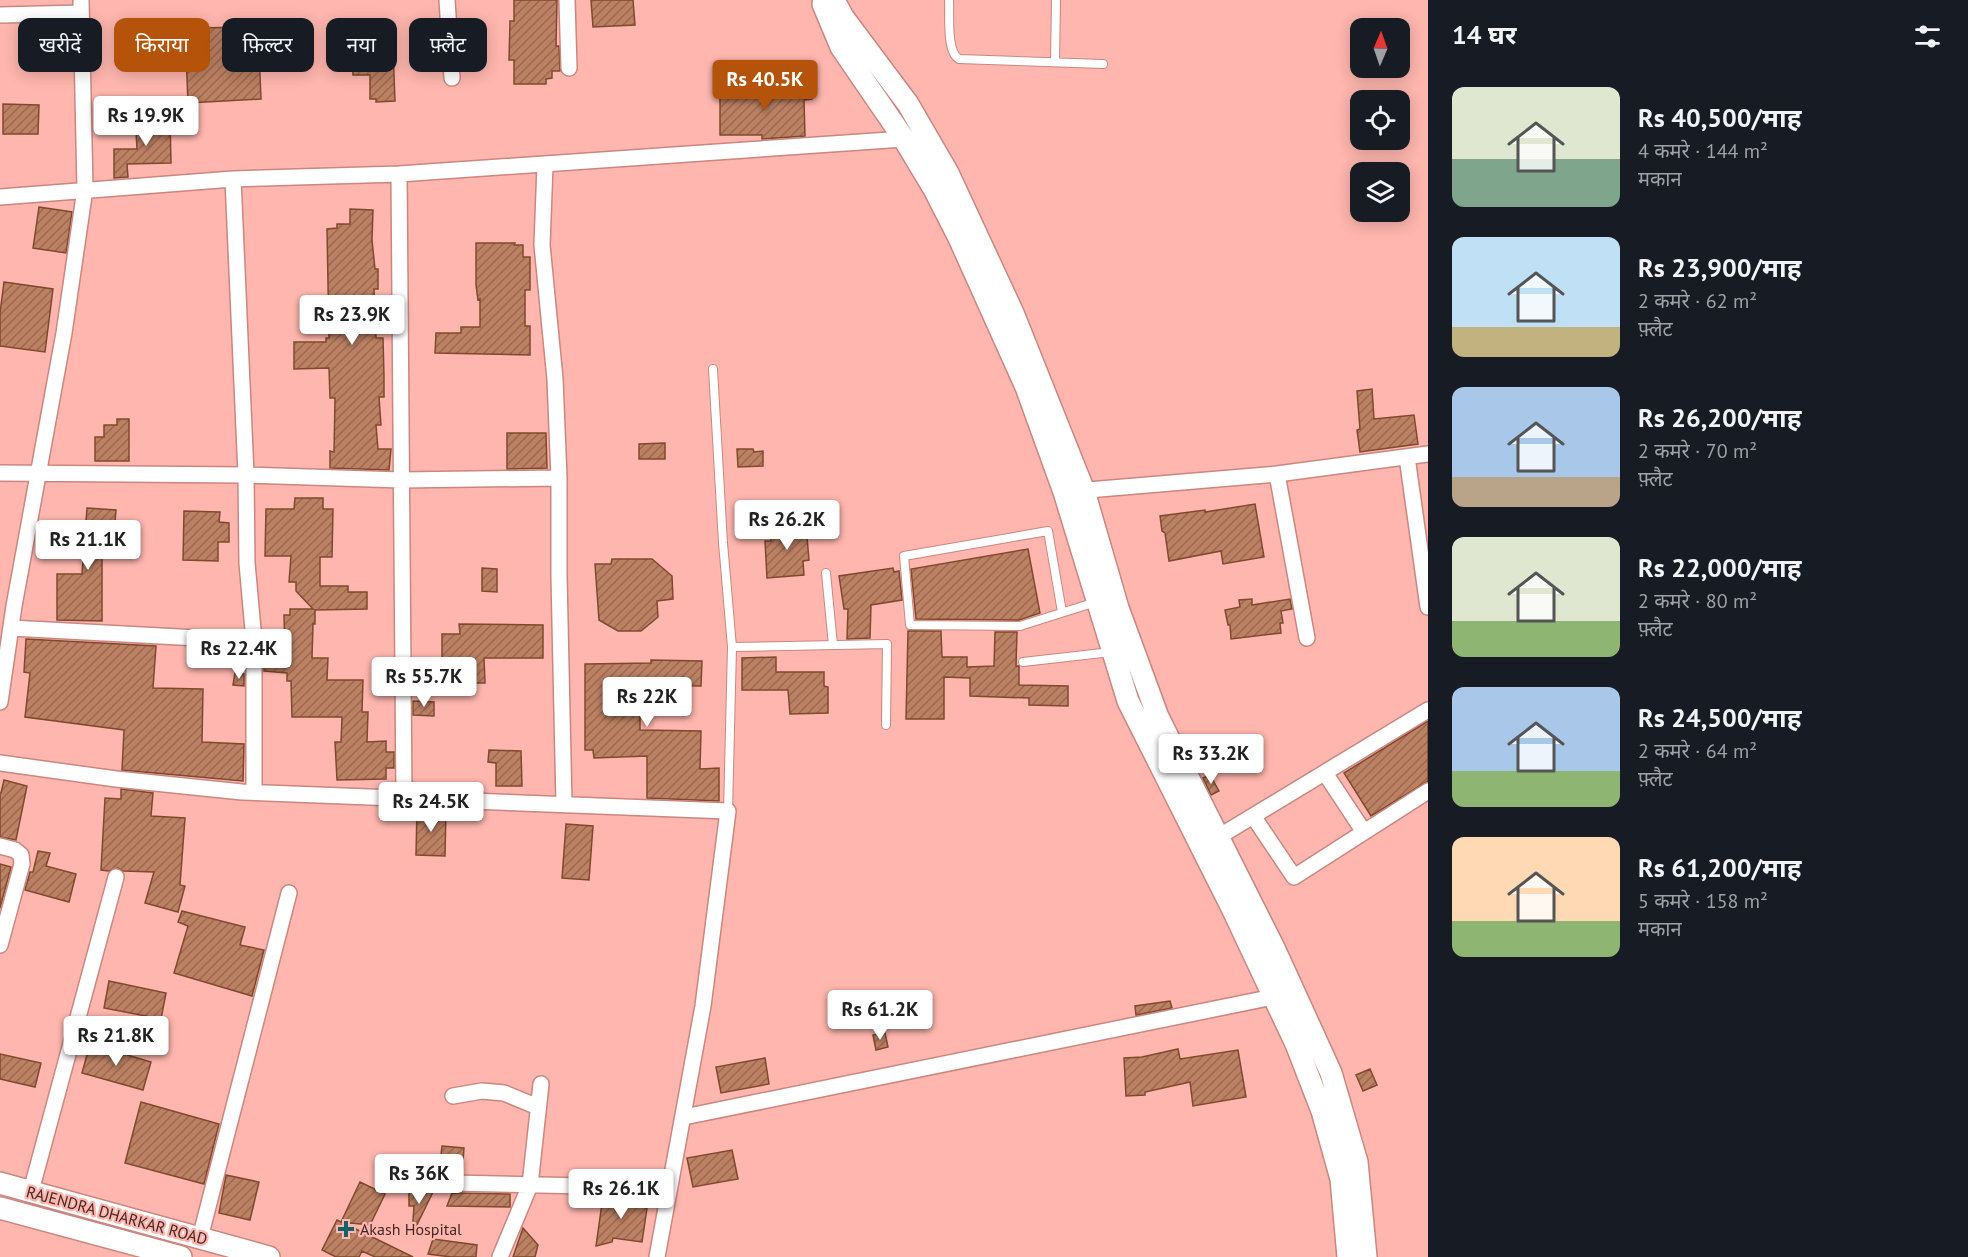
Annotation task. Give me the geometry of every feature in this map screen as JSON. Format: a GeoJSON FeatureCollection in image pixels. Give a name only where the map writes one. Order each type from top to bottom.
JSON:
{"type":"FeatureCollection","features":[{"type":"Feature","properties":{"kind":"street"},"geometry":{"type":"LineString","coordinates":[[447,0],[452,78]]}},
{"type":"Feature","properties":{"kind":"street"},"geometry":{"type":"LineString","coordinates":[[567,0],[569,68]]}},
{"type":"Feature","properties":{"kind":"street"},"geometry":{"type":"LineString","coordinates":[[821,0],[841,47],[904,139],[934,189],[993,312],[1074,492],[1097,601],[1113,621],[1113,652],[1128,701],[1209,842]]}},
{"type":"Feature","properties":{"kind":"street"},"geometry":{"type":"LineString","coordinates":[[834,0],[843,17],[908,104],[948,173],[1013,313],[1074,492],[1113,621],[1158,717],[1209,842],[1232,908],[1271,966],[1331,1073],[1357,1162],[1366,1257]]}},
{"type":"Feature","properties":{"kind":"street"},"geometry":{"type":"LineString","coordinates":[[0,15],[81,6],[85,189],[64,333],[11,628],[0,702]]}},
{"type":"Feature","properties":{"kind":"street"},"geometry":{"type":"LineString","coordinates":[[0,197],[233,178],[399,174],[904,139]]}},
{"type":"Feature","properties":{"kind":"street"},"geometry":{"type":"LineString","coordinates":[[545,165],[542,244],[555,379],[559,478],[564,805]]}},
{"type":"Feature","properties":{"kind":"street"},"geometry":{"type":"LineString","coordinates":[[399,174],[404,798]]}},
{"type":"Feature","properties":{"kind":"street"},"geometry":{"type":"LineString","coordinates":[[233,178],[246,475],[247,563],[254,641],[254,792]]}},
{"type":"Feature","properties":{"kind":"street"},"geometry":{"type":"LineString","coordinates":[[1074,492],[1277,474],[1428,454]]}},
{"type":"Feature","properties":{"kind":"street"},"geometry":{"type":"LineString","coordinates":[[1407,457],[1428,608]]}},
{"type":"Feature","properties":{"kind":"street"},"geometry":{"type":"LineString","coordinates":[[0,473],[246,475],[401,480],[559,478]]}},
{"type":"Feature","properties":{"kind":"street"},"geometry":{"type":"LineString","coordinates":[[1277,474],[1307,638]]}},
{"type":"Feature","properties":{"kind":"street"},"geometry":{"type":"LineString","coordinates":[[11,628],[254,641]]}},
{"type":"Feature","properties":{"kind":"street"},"geometry":{"type":"LineString","coordinates":[[1209,842],[1428,710]]}},
{"type":"Feature","properties":{"kind":"street"},"geometry":{"type":"LineString","coordinates":[[0,763],[116,779],[254,792],[728,812],[703,1006],[657,1257]]}},
{"type":"Feature","properties":{"kind":"street"},"geometry":{"type":"LineString","coordinates":[[1325,773],[1364,832]]}},
{"type":"Feature","properties":{"kind":"street"},"geometry":{"type":"LineString","coordinates":[[1253,816],[1294,876],[1428,791]]}},
{"type":"Feature","properties":{"kind":"street"},"geometry":{"type":"LineString","coordinates":[[0,846],[15,850],[21,855],[22,864],[0,945]]}},
{"type":"Feature","properties":{"kind":"street"},"geometry":{"type":"LineString","coordinates":[[31,1191],[116,877]]}},
{"type":"Feature","properties":{"kind":"street"},"geometry":{"type":"LineString","coordinates":[[200,1238],[289,893]]}},
{"type":"Feature","properties":{"kind":"street"},"geometry":{"type":"LineString","coordinates":[[1271,966],[1273,997],[1296,1044],[1322,1111],[1341,1179],[1348,1257]]}},
{"type":"Feature","properties":{"kind":"street"},"geometry":{"type":"LineString","coordinates":[[684,1117],[1273,997]]}},
{"type":"Feature","properties":{"kind":"street"},"geometry":{"type":"LineString","coordinates":[[500,1257],[530,1185],[541,1084]]}},
{"type":"Feature","properties":{"kind":"street"},"geometry":{"type":"LineString","coordinates":[[453,1096],[482,1090],[504,1093],[538,1107]]}},
{"type":"Feature","properties":{"kind":"street"},"geometry":{"type":"LineString","coordinates":[[406,1182],[669,1188]]}},
{"type":"Feature","properties":{"kind":"street","name":"RAJENDRA DHARKAR ROAD"},"geometry":{"type":"LineString","coordinates":[[0,1183],[269,1257]]}},
{"type":"Feature","properties":{"kind":"street","name":"RAJENDRA DHARKAR ROAD"},"geometry":{"type":"LineString","coordinates":[[0,1208],[133,1250],[181,1257]]}},
{"type":"Feature","properties":{"kind":"lane"},"geometry":{"type":"LineString","coordinates":[[949,0],[951,48],[954,56],[959,59],[1103,64]]}},
{"type":"Feature","properties":{"kind":"lane"},"geometry":{"type":"LineString","coordinates":[[1055,62],[1056,0]]}},
{"type":"Feature","properties":{"kind":"lane"},"geometry":{"type":"LineString","coordinates":[[713,369],[723,543],[732,647],[728,812]]}},
{"type":"Feature","properties":{"kind":"lane"},"geometry":{"type":"LineString","coordinates":[[1062,612],[1048,531],[904,556],[910,625],[1020,626],[1097,601]]}},
{"type":"Feature","properties":{"kind":"lane"},"geometry":{"type":"LineString","coordinates":[[826,573],[832,645]]}},
{"type":"Feature","properties":{"kind":"lane"},"geometry":{"type":"LineString","coordinates":[[732,647],[887,644],[886,725]]}},
{"type":"Feature","properties":{"kind":"lane"},"geometry":{"type":"LineString","coordinates":[[1023,662],[1113,652]]}},
{"type":"Feature","properties":{"kind":"building"},"geometry":{"type":"Polygon","coordinates":[[[514,0],[557,0],[556,46],[559,46],[560,71],[552,71],[552,78],[546,79],[546,84],[514,84],[514,60],[509,60],[510,21],[514,21],[514,0]]]}},
{"type":"Feature","properties":{"kind":"building"},"geometry":{"type":"Polygon","coordinates":[[[591,0],[633,0],[635,25],[593,27],[591,0]]]}},
{"type":"Feature","properties":{"kind":"building"},"geometry":{"type":"Polygon","coordinates":[[[210,28],[222,28],[222,72],[260,72],[261,99],[188,103],[187,72],[210,72],[210,28]]]}},
{"type":"Feature","properties":{"kind":"building"},"geometry":{"type":"Polygon","coordinates":[[[353,72],[394,72],[395,101],[376,102],[376,99],[370,99],[370,75],[353,75],[353,72]]]}},
{"type":"Feature","properties":{"kind":"building"},"geometry":{"type":"Polygon","coordinates":[[[803,83],[803,88],[811,88],[812,99],[804,100],[805,136],[762,139],[762,135],[720,135],[720,91],[762,90],[762,84],[803,83]]]}},
{"type":"Feature","properties":{"kind":"building"},"geometry":{"type":"Polygon","coordinates":[[[3,104],[39,105],[38,134],[3,134],[3,104]]]}},
{"type":"Feature","properties":{"kind":"building"},"geometry":{"type":"Polygon","coordinates":[[[170,119],[171,163],[127,164],[128,177],[114,178],[114,149],[137,149],[136,131],[142,131],[142,120],[170,119]]]}},
{"type":"Feature","properties":{"kind":"building"},"geometry":{"type":"Polygon","coordinates":[[[39,207],[72,212],[66,253],[33,248],[39,207]]]}},
{"type":"Feature","properties":{"kind":"building"},"geometry":{"type":"Polygon","coordinates":[[[350,209],[373,210],[372,240],[375,269],[378,269],[378,289],[374,289],[376,338],[383,338],[384,376],[384,397],[379,397],[381,425],[376,425],[378,449],[391,449],[389,470],[330,468],[330,451],[334,452],[335,398],[330,398],[329,368],[294,369],[294,342],[326,342],[326,338],[329,338],[327,229],[337,228],[337,224],[350,224],[350,209]]]}},
{"type":"Feature","properties":{"kind":"building"},"geometry":{"type":"Polygon","coordinates":[[[476,243],[523,245],[523,257],[530,257],[530,290],[525,290],[525,326],[530,326],[530,355],[435,353],[436,333],[461,333],[461,327],[480,327],[480,299],[478,300],[476,285],[476,243]]]}},
{"type":"Feature","properties":{"kind":"building"},"geometry":{"type":"Polygon","coordinates":[[[4,282],[53,289],[45,352],[0,346],[0,313],[4,282]]]}},
{"type":"Feature","properties":{"kind":"building"},"geometry":{"type":"Polygon","coordinates":[[[1372,389],[1374,419],[1414,415],[1418,444],[1360,452],[1357,430],[1360,429],[1357,391],[1372,389]]]}},
{"type":"Feature","properties":{"kind":"building"},"geometry":{"type":"Polygon","coordinates":[[[117,419],[129,419],[129,461],[95,461],[95,437],[104,437],[104,425],[117,425],[117,419]]]}},
{"type":"Feature","properties":{"kind":"building"},"geometry":{"type":"Polygon","coordinates":[[[507,433],[546,433],[547,468],[507,469],[507,433]]]}},
{"type":"Feature","properties":{"kind":"building"},"geometry":{"type":"Polygon","coordinates":[[[665,443],[665,459],[639,459],[639,444],[665,443]]]}},
{"type":"Feature","properties":{"kind":"building"},"geometry":{"type":"Polygon","coordinates":[[[737,449],[763,451],[763,466],[738,467],[737,449]]]}},
{"type":"Feature","properties":{"kind":"building"},"geometry":{"type":"Polygon","coordinates":[[[295,498],[323,498],[323,509],[333,509],[332,557],[320,557],[320,586],[348,586],[348,592],[367,592],[367,609],[315,610],[312,658],[328,658],[327,680],[363,680],[362,712],[368,712],[367,742],[386,741],[386,752],[394,752],[394,768],[386,768],[386,779],[337,780],[335,742],[341,742],[342,717],[292,717],[291,681],[287,681],[287,673],[264,671],[264,657],[285,658],[284,615],[290,615],[290,609],[313,609],[296,591],[296,582],[289,582],[291,556],[265,556],[266,509],[294,509],[295,498]]]}},
{"type":"Feature","properties":{"kind":"building"},"geometry":{"type":"Polygon","coordinates":[[[1255,504],[1264,557],[1223,564],[1221,551],[1169,561],[1160,516],[1255,504]]]}},
{"type":"Feature","properties":{"kind":"building"},"geometry":{"type":"Polygon","coordinates":[[[87,508],[116,510],[112,558],[102,557],[102,621],[57,620],[57,574],[82,574],[87,508]]]}},
{"type":"Feature","properties":{"kind":"building"},"geometry":{"type":"Polygon","coordinates":[[[184,511],[220,512],[219,522],[229,523],[229,542],[218,542],[218,561],[183,560],[184,511]]]}},
{"type":"Feature","properties":{"kind":"building"},"geometry":{"type":"Polygon","coordinates":[[[770,525],[806,525],[809,560],[803,561],[804,575],[767,578],[765,541],[771,541],[770,525]]]}},
{"type":"Feature","properties":{"kind":"building"},"geometry":{"type":"Polygon","coordinates":[[[1028,549],[1040,613],[1019,620],[916,619],[911,569],[1028,549]]]}},
{"type":"Feature","properties":{"kind":"building"},"geometry":{"type":"Polygon","coordinates":[[[612,559],[652,559],[672,576],[673,599],[657,601],[658,617],[641,631],[618,631],[599,620],[595,564],[611,564],[612,559]]]}},
{"type":"Feature","properties":{"kind":"building"},"geometry":{"type":"Polygon","coordinates":[[[482,568],[497,569],[497,592],[482,591],[482,568]]]}},
{"type":"Feature","properties":{"kind":"building"},"geometry":{"type":"Polygon","coordinates":[[[893,568],[894,572],[899,571],[902,600],[871,605],[870,638],[847,639],[848,609],[844,609],[839,576],[893,568]]]}},
{"type":"Feature","properties":{"kind":"building"},"geometry":{"type":"Polygon","coordinates":[[[1252,599],[1252,605],[1290,599],[1292,609],[1281,611],[1283,623],[1280,623],[1281,633],[1231,639],[1230,625],[1228,625],[1225,610],[1240,607],[1239,600],[1252,599]]]}},
{"type":"Feature","properties":{"kind":"building"},"geometry":{"type":"Polygon","coordinates":[[[459,624],[543,625],[543,658],[484,658],[485,683],[474,683],[474,692],[459,692],[459,683],[442,684],[442,634],[460,634],[459,624]]]}},
{"type":"Feature","properties":{"kind":"building"},"geometry":{"type":"Polygon","coordinates":[[[908,631],[941,631],[942,657],[967,657],[967,667],[994,666],[995,632],[1017,632],[1016,666],[1019,666],[1019,685],[1068,686],[1068,706],[1029,705],[1029,698],[970,696],[970,678],[944,677],[944,719],[906,719],[908,631]]]}},
{"type":"Feature","properties":{"kind":"building"},"geometry":{"type":"Polygon","coordinates":[[[26,639],[156,646],[153,688],[203,689],[202,742],[244,744],[243,781],[122,770],[124,730],[25,717],[30,673],[24,672],[26,639]]]}},
{"type":"Feature","properties":{"kind":"building"},"geometry":{"type":"Polygon","coordinates":[[[776,657],[776,672],[824,672],[824,686],[828,687],[828,713],[790,714],[788,690],[742,690],[742,658],[776,657]]]}},
{"type":"Feature","properties":{"kind":"building"},"geometry":{"type":"Polygon","coordinates":[[[651,660],[702,661],[701,686],[640,685],[640,730],[701,731],[700,769],[719,768],[719,801],[647,798],[647,756],[594,758],[593,750],[585,750],[585,664],[651,663],[651,660]]]}},
{"type":"Feature","properties":{"kind":"building"},"geometry":{"type":"Polygon","coordinates":[[[235,673],[244,674],[244,686],[233,685],[235,673]]]}},
{"type":"Feature","properties":{"kind":"building"},"geometry":{"type":"Polygon","coordinates":[[[413,701],[434,702],[434,716],[413,715],[413,701]]]}},
{"type":"Feature","properties":{"kind":"building"},"geometry":{"type":"Polygon","coordinates":[[[1428,721],[1428,781],[1371,816],[1344,773],[1428,721]]]}},
{"type":"Feature","properties":{"kind":"building"},"geometry":{"type":"Polygon","coordinates":[[[489,750],[521,751],[522,786],[496,786],[496,763],[488,762],[489,750]]]}},
{"type":"Feature","properties":{"kind":"building"},"geometry":{"type":"Polygon","coordinates":[[[1210,775],[1219,791],[1211,795],[1203,778],[1210,775]]]}},
{"type":"Feature","properties":{"kind":"building"},"geometry":{"type":"Polygon","coordinates":[[[4,780],[27,786],[16,840],[0,837],[0,793],[4,780]]]}},
{"type":"Feature","properties":{"kind":"building"},"geometry":{"type":"Polygon","coordinates":[[[121,789],[153,793],[151,816],[185,818],[180,885],[185,886],[178,912],[145,903],[154,872],[123,871],[118,868],[109,871],[101,870],[105,798],[121,799],[121,789]]]}},
{"type":"Feature","properties":{"kind":"building"},"geometry":{"type":"Polygon","coordinates":[[[417,809],[446,810],[445,856],[416,855],[417,809]]]}},
{"type":"Feature","properties":{"kind":"building"},"geometry":{"type":"Polygon","coordinates":[[[566,824],[593,826],[589,880],[562,878],[566,824]]]}},
{"type":"Feature","properties":{"kind":"building"},"geometry":{"type":"Polygon","coordinates":[[[38,851],[50,853],[46,866],[76,874],[69,902],[25,890],[30,872],[33,872],[38,851]]]}},
{"type":"Feature","properties":{"kind":"building"},"geometry":{"type":"Polygon","coordinates":[[[0,864],[11,867],[0,908],[0,864]]]}},
{"type":"Feature","properties":{"kind":"building"},"geometry":{"type":"Polygon","coordinates":[[[182,911],[245,927],[240,945],[264,950],[252,996],[174,973],[188,926],[178,922],[182,911]]]}},
{"type":"Feature","properties":{"kind":"building"},"geometry":{"type":"Polygon","coordinates":[[[109,981],[166,993],[161,1019],[104,1008],[109,981]]]}},
{"type":"Feature","properties":{"kind":"building"},"geometry":{"type":"Polygon","coordinates":[[[1170,1001],[1172,1008],[1136,1015],[1135,1006],[1170,1001]]]}},
{"type":"Feature","properties":{"kind":"building"},"geometry":{"type":"Polygon","coordinates":[[[885,1033],[888,1047],[876,1050],[873,1035],[885,1033]]]}},
{"type":"Feature","properties":{"kind":"building"},"geometry":{"type":"Polygon","coordinates":[[[90,1044],[151,1062],[143,1090],[82,1073],[90,1044]]]}},
{"type":"Feature","properties":{"kind":"building"},"geometry":{"type":"Polygon","coordinates":[[[1178,1049],[1180,1059],[1238,1050],[1246,1097],[1193,1106],[1190,1082],[1145,1092],[1145,1095],[1126,1096],[1124,1058],[1142,1057],[1178,1049]]]}},
{"type":"Feature","properties":{"kind":"building"},"geometry":{"type":"Polygon","coordinates":[[[0,1054],[41,1063],[35,1087],[0,1079],[0,1054]]]}},
{"type":"Feature","properties":{"kind":"building"},"geometry":{"type":"Polygon","coordinates":[[[765,1058],[769,1084],[721,1093],[716,1067],[765,1058]]]}},
{"type":"Feature","properties":{"kind":"building"},"geometry":{"type":"Polygon","coordinates":[[[1370,1069],[1377,1085],[1363,1091],[1356,1075],[1370,1069]]]}},
{"type":"Feature","properties":{"kind":"building"},"geometry":{"type":"Polygon","coordinates":[[[141,1102],[219,1124],[204,1184],[125,1163],[141,1102]]]}},
{"type":"Feature","properties":{"kind":"building"},"geometry":{"type":"Polygon","coordinates":[[[442,1146],[464,1148],[462,1174],[439,1173],[442,1146]]]}},
{"type":"Feature","properties":{"kind":"building"},"geometry":{"type":"Polygon","coordinates":[[[732,1150],[738,1179],[693,1187],[687,1158],[732,1150]]]}},
{"type":"Feature","properties":{"kind":"building"},"geometry":{"type":"Polygon","coordinates":[[[226,1175],[259,1182],[250,1220],[219,1213],[226,1175]]]}},
{"type":"Feature","properties":{"kind":"building"},"geometry":{"type":"Polygon","coordinates":[[[360,1182],[385,1194],[370,1225],[341,1222],[360,1182]]]}},
{"type":"Feature","properties":{"kind":"building"},"geometry":{"type":"Polygon","coordinates":[[[409,1192],[433,1192],[412,1235],[414,1206],[409,1206],[409,1192]]]}},
{"type":"Feature","properties":{"kind":"building"},"geometry":{"type":"Polygon","coordinates":[[[452,1193],[510,1194],[510,1207],[447,1206],[452,1193]]]}},
{"type":"Feature","properties":{"kind":"building"},"geometry":{"type":"Polygon","coordinates":[[[603,1196],[643,1200],[642,1207],[647,1208],[642,1242],[613,1238],[612,1242],[596,1246],[603,1196]]]}},
{"type":"Feature","properties":{"kind":"building"},"geometry":{"type":"Polygon","coordinates":[[[337,1220],[413,1257],[375,1257],[362,1251],[359,1257],[336,1257],[322,1250],[337,1220]]]}},
{"type":"Feature","properties":{"kind":"building"},"geometry":{"type":"Polygon","coordinates":[[[523,1228],[538,1245],[535,1257],[513,1257],[523,1228]]]}},
{"type":"Feature","properties":{"kind":"building"},"geometry":{"type":"Polygon","coordinates":[[[433,1239],[477,1245],[476,1257],[428,1254],[433,1239]]]}},
{"type":"Feature","properties":{"kind":"place","name":"Akash Hospital"},"geometry":{"type":"Point","coordinates":[346,1229]}}]}
